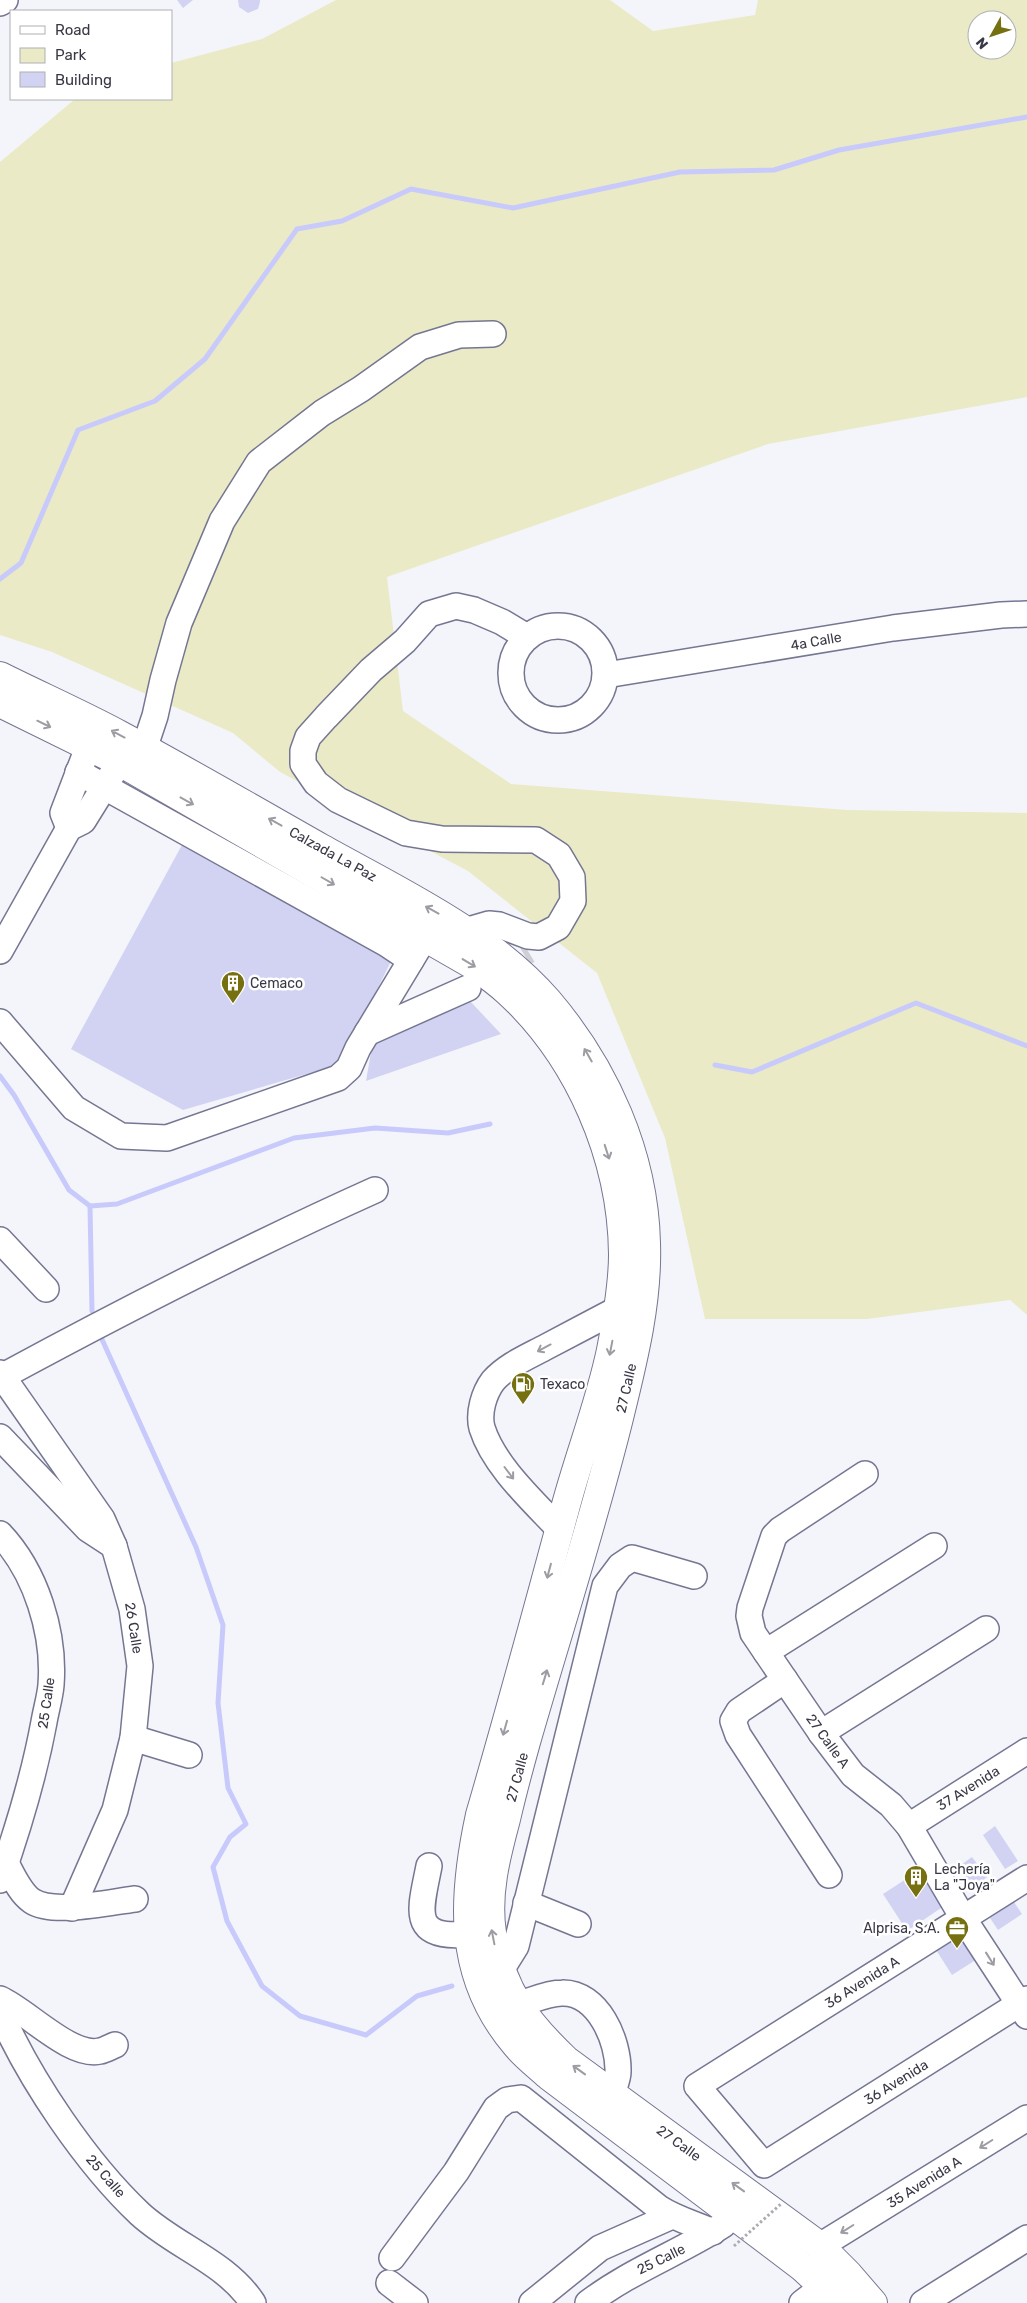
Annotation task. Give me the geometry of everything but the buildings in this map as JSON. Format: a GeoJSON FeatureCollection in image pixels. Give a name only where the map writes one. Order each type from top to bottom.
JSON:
{"type":"FeatureCollection","features":[{"type":"Feature","properties":{"kind":"main road","name":"Calzada La Paz"},"geometry":{"type":"LineString","coordinates":[[0,676],[144,749],[444,917],[465,931],[516,970],[544,997],[583,1046],[601,1102]]}},
{"type":"Feature","properties":{"kind":"main road","name":"Calzada La Paz"},"geometry":{"type":"LineString","coordinates":[[0,703],[89,746],[160,785],[418,948],[475,966],[507,991],[535,1021],[601,1102]]}},
{"type":"Feature","properties":{"kind":"main road","name":"27 Calle"},"geometry":{"type":"LineString","coordinates":[[601,1102],[617,1202],[622,1254],[618,1309],[610,1352],[478,1825],[469,1871],[466,1908],[469,1946],[486,1997],[515,2044],[549,2076],[736,2218],[832,2294]]}},
{"type":"Feature","properties":{"kind":"main road","name":"27 Calle"},"geometry":{"type":"LineString","coordinates":[[601,1102],[634,1162],[642,1198],[646,1242],[644,1302],[605,1476],[522,1757],[495,1863],[491,1883],[490,1917],[501,1970],[517,2005],[536,2032],[566,2060],[829,2255],[873,2303]]}},
{"type":"Feature","properties":{"kind":"main road"},"geometry":{"type":"LineString","coordinates":[[736,2218],[748,2212],[758,2213],[821,2262],[829,2255]]}},
{"type":"Feature","properties":{"kind":"street"},"geometry":{"type":"LineString","coordinates":[[0,3],[5,0]]}},
{"type":"Feature","properties":{"kind":"street"},"geometry":{"type":"LineString","coordinates":[[144,749],[155,716],[179,623],[222,521],[259,462],[322,413],[361,389],[420,347],[459,334],[493,334]]}},
{"type":"Feature","properties":{"kind":"street"},"geometry":{"type":"LineString","coordinates":[[465,931],[490,924],[499,925],[528,936],[533,944],[558,927],[572,901],[572,877],[558,855],[536,840],[442,839],[406,833],[338,800],[316,783],[303,764],[303,751],[308,737],[371,670],[405,640],[429,614],[456,606],[474,610],[502,622],[527,637]]}},
{"type":"Feature","properties":{"kind":"street","name":"4a Calle"},"geometry":{"type":"LineString","coordinates":[[606,675],[893,628],[1001,615],[1027,614]]}},
{"type":"Feature","properties":{"kind":"street"},"geometry":{"type":"LineString","coordinates":[[556,625],[571,627],[586,634],[597,645],[604,660],[606,675],[603,691],[595,704],[583,714],[568,720],[553,721],[538,716],[525,707],[516,694],[511,679],[511,663],[517,649],[527,637],[540,629],[556,625]]}},
{"type":"Feature","properties":{"kind":"street"},"geometry":{"type":"LineString","coordinates":[[69,828],[63,813],[89,746]]}},
{"type":"Feature","properties":{"kind":"street"},"geometry":{"type":"LineString","coordinates":[[0,951],[69,828],[83,821],[120,762]]}},
{"type":"Feature","properties":{"kind":"street"},"geometry":{"type":"LineString","coordinates":[[0,1022],[74,1108],[122,1136],[167,1138],[338,1078],[349,1068],[367,1033],[418,948],[387,944],[146,808],[78,772]]}},
{"type":"Feature","properties":{"kind":"street"},"geometry":{"type":"LineString","coordinates":[[146,808],[160,785]]}},
{"type":"Feature","properties":{"kind":"street"},"geometry":{"type":"LineString","coordinates":[[367,1033],[468,988]]}},
{"type":"Feature","properties":{"kind":"street"},"geometry":{"type":"LineString","coordinates":[[1,1375],[285,1230],[374,1190]]}},
{"type":"Feature","properties":{"kind":"street"},"geometry":{"type":"LineString","coordinates":[[0,1240],[46,1289]]}},
{"type":"Feature","properties":{"kind":"street"},"geometry":{"type":"LineString","coordinates":[[560,1530],[508,1473],[485,1436],[481,1420],[485,1396],[494,1381],[520,1361],[618,1309]]}},
{"type":"Feature","properties":{"kind":"street","name":"26 Calle"},"geometry":{"type":"LineString","coordinates":[[1,1375],[102,1519],[114,1546],[132,1609],[140,1666],[133,1738],[115,1810],[72,1908]]}},
{"type":"Feature","properties":{"kind":"street"},"geometry":{"type":"LineString","coordinates":[[0,1437],[88,1529],[114,1546]]}},
{"type":"Feature","properties":{"kind":"street","name":"27 Calle A"},"geometry":{"type":"LineString","coordinates":[[865,1474],[780,1530],[774,1536],[749,1616],[753,1633],[821,1733],[853,1775],[891,1805],[909,1826],[963,1918],[1024,2007]]}},
{"type":"Feature","properties":{"kind":"street","name":"25 Calle"},"geometry":{"type":"LineString","coordinates":[[0,1534],[13,1548],[36,1587],[48,1634],[51,1684],[38,1753],[3,1871]]}},
{"type":"Feature","properties":{"kind":"street"},"geometry":{"type":"LineString","coordinates":[[766,1652],[934,1546]]}},
{"type":"Feature","properties":{"kind":"street"},"geometry":{"type":"LineString","coordinates":[[501,1970],[516,1946],[605,1586],[620,1566],[632,1558],[694,1576]]}},
{"type":"Feature","properties":{"kind":"street"},"geometry":{"type":"LineString","coordinates":[[572,1585],[605,1586]]}},
{"type":"Feature","properties":{"kind":"street"},"geometry":{"type":"LineString","coordinates":[[821,1733],[986,1629]]}},
{"type":"Feature","properties":{"kind":"street"},"geometry":{"type":"LineString","coordinates":[[785,1680],[740,1711],[733,1721],[738,1735],[829,1875]]}},
{"type":"Feature","properties":{"kind":"street"},"geometry":{"type":"LineString","coordinates":[[133,1738],[188,1755]]}},
{"type":"Feature","properties":{"kind":"street","name":"37 Avenida"},"geometry":{"type":"LineString","coordinates":[[909,1826],[1027,1751]]}},
{"type":"Feature","properties":{"kind":"street"},"geometry":{"type":"LineString","coordinates":[[429,1866],[421,1909],[422,1919],[427,1927],[440,1934],[468,1934]]}},
{"type":"Feature","properties":{"kind":"street"},"geometry":{"type":"LineString","coordinates":[[3,1871],[31,1900],[39,1905],[72,1908],[135,1899]]}},
{"type":"Feature","properties":{"kind":"street","name":"36 Avenida A"},"geometry":{"type":"LineString","coordinates":[[764,2165],[697,2086],[1027,1878]]}},
{"type":"Feature","properties":{"kind":"street"},"geometry":{"type":"LineString","coordinates":[[526,1903],[578,1924]]}},
{"type":"Feature","properties":{"kind":"street"},"geometry":{"type":"LineString","coordinates":[[517,2005],[562,1993],[583,1998],[595,2009],[611,2034],[618,2053],[618,2074],[612,2094]]}},
{"type":"Feature","properties":{"kind":"street"},"geometry":{"type":"LineString","coordinates":[[0,1999],[13,2005],[61,2040],[81,2049],[99,2051],[115,2044]]}},
{"type":"Feature","properties":{"kind":"street","name":"36 Avenida"},"geometry":{"type":"LineString","coordinates":[[764,2165],[1024,2007]]}},
{"type":"Feature","properties":{"kind":"street","name":"25 Calle"},"geometry":{"type":"LineString","coordinates":[[0,2012],[25,2060],[65,2125],[107,2178],[141,2214],[169,2238],[218,2267],[246,2293],[253,2303]]}},
{"type":"Feature","properties":{"kind":"street"},"geometry":{"type":"LineString","coordinates":[[392,2258],[456,2172],[496,2108],[507,2100],[521,2098],[672,2216],[713,2232]]}},
{"type":"Feature","properties":{"kind":"street","name":"35 Avenida A"},"geometry":{"type":"LineString","coordinates":[[829,2255],[1027,2118]]}},
{"type":"Feature","properties":{"kind":"street"},"geometry":{"type":"LineString","coordinates":[[532,2303],[600,2248],[672,2216]]}},
{"type":"Feature","properties":{"kind":"street","name":"25 Calle"},"geometry":{"type":"LineString","coordinates":[[588,2303],[634,2272],[713,2232],[736,2218]]}},
{"type":"Feature","properties":{"kind":"street"},"geometry":{"type":"LineString","coordinates":[[924,2303],[1027,2238]]}},
{"type":"Feature","properties":{"kind":"street"},"geometry":{"type":"LineString","coordinates":[[389,2283],[415,2303]]}},
{"type":"Feature","properties":{"kind":"street"},"geometry":{"type":"LineString","coordinates":[[802,2303],[832,2294]]}},
{"type":"Feature","properties":{"kind":"path"},"geometry":{"type":"LineString","coordinates":[[734,2246],[782,2203]]}},
{"type":"Feature","properties":{"kind":"green space"},"geometry":{"type":"Polygon","coordinates":[[[336,0],[610,0],[653,31],[755,15],[758,0],[1027,0],[1027,397],[768,444],[387,577],[403,711],[511,784],[847,810],[1027,813],[1027,1315],[1010,1300],[867,1319],[705,1319],[665,1138],[597,973],[468,871],[280,772],[233,733],[52,652],[0,635],[0,162],[74,100],[172,100],[172,63],[262,39],[336,0]]]}},
{"type":"Feature","properties":{"kind":"waterway"},"geometry":{"type":"LineString","coordinates":[[0,579],[21,563],[78,430],[155,401],[205,359],[297,229],[342,221],[411,189],[513,208],[680,172],[774,170],[839,150],[1027,117]]}},
{"type":"Feature","properties":{"kind":"waterway"},"geometry":{"type":"LineString","coordinates":[[715,1065],[752,1072],[916,1003],[1027,1046]]}},
{"type":"Feature","properties":{"kind":"waterway"},"geometry":{"type":"LineString","coordinates":[[0,1076],[14,1095],[69,1190],[90,1206],[117,1204],[294,1138],[375,1128],[448,1133],[490,1124]]}},
{"type":"Feature","properties":{"kind":"waterway"},"geometry":{"type":"LineString","coordinates":[[90,1206],[92,1311]]}},
{"type":"Feature","properties":{"kind":"waterway"},"geometry":{"type":"LineString","coordinates":[[100,1335],[196,1547],[223,1625],[218,1703],[228,1788],[246,1824],[230,1837],[213,1867],[227,1921],[262,1986],[300,2016],[366,2035],[417,1996],[452,1986]]}},
{"type":"Feature","properties":{"kind":"tunnel"},"geometry":{"type":"LineString","coordinates":[[492,973],[528,951]]}},
{"type":"Feature","properties":{"kind":"place","name":"Cemaco"},"geometry":{"type":"Point","coordinates":[233,1004]}},
{"type":"Feature","properties":{"kind":"place","name":"Texaco"},"geometry":{"type":"Point","coordinates":[523,1405]}},
{"type":"Feature","properties":{"kind":"place","name":"Lechería La \"Joya\""},"geometry":{"type":"Point","coordinates":[916,1898]}},
{"type":"Feature","properties":{"kind":"place","name":"Alprisa, S.A."},"geometry":{"type":"Point","coordinates":[957,1949]}}]}
